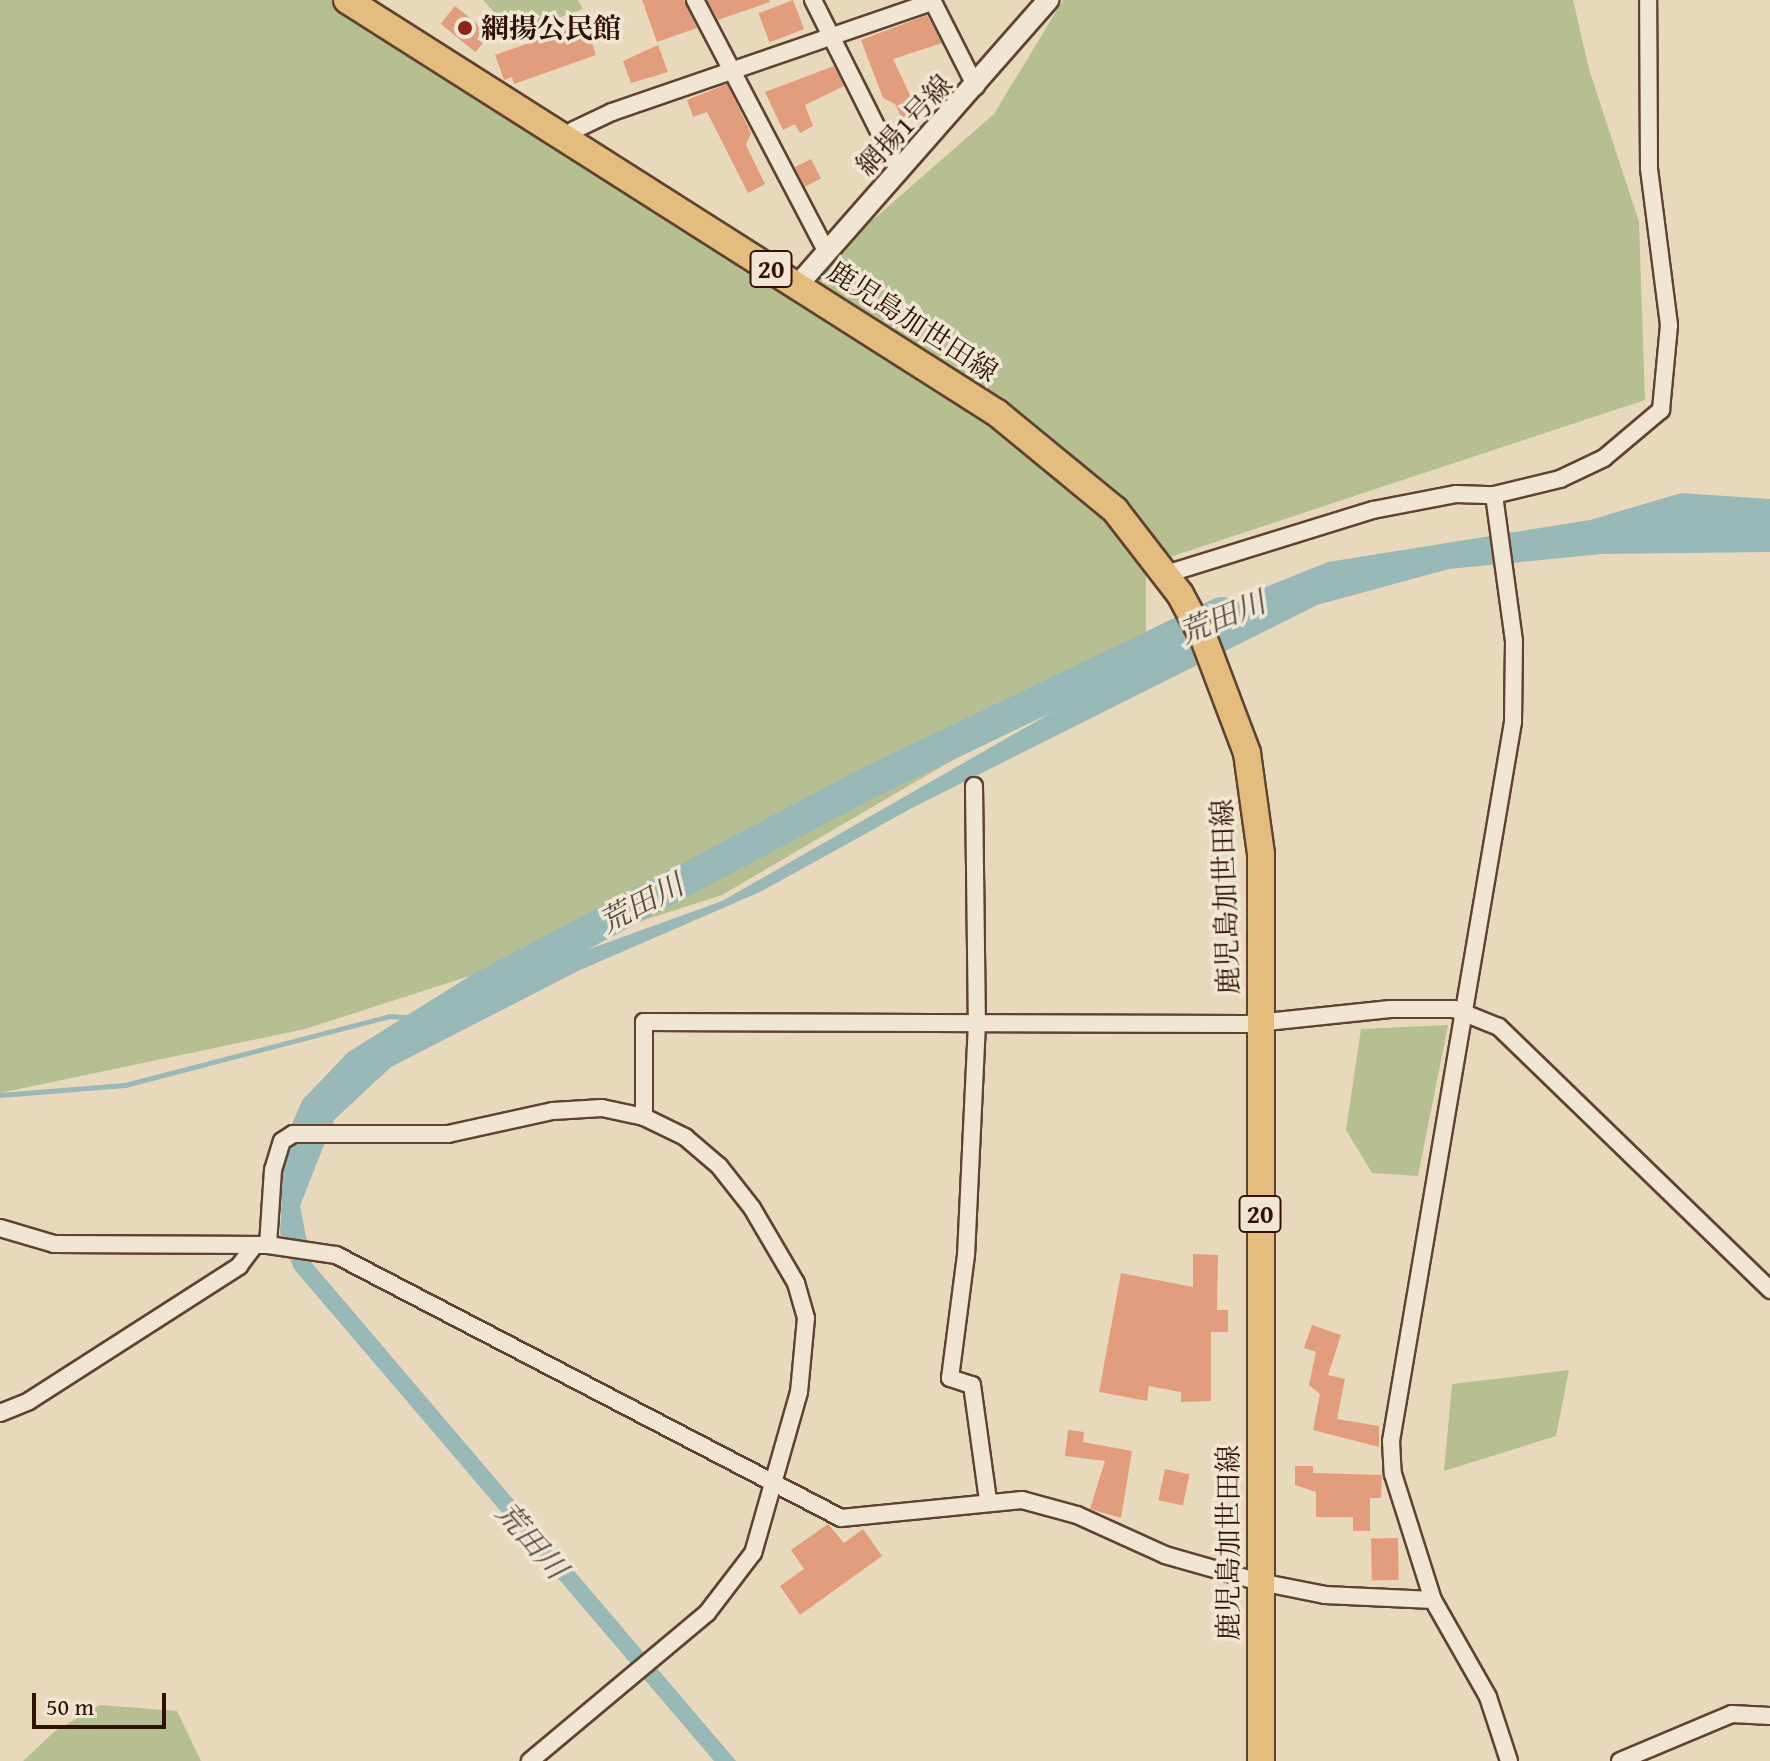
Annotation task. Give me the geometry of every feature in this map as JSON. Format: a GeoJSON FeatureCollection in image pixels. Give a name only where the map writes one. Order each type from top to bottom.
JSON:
{"type":"FeatureCollection","features":[{"type":"Feature","properties":{"kind":"main road","name":"鹿児島加世田線"},"geometry":{"type":"LineString","coordinates":[[347,0],[797,286],[1061,461],[1115,510],[1173,584],[1220,673],[1255,792],[1260,1019],[1261,1761]]}},
{"type":"Feature","properties":{"kind":"street"},"geometry":{"type":"LineString","coordinates":[[695,0],[826,251]]}},
{"type":"Feature","properties":{"kind":"street"},"geometry":{"type":"LineString","coordinates":[[813,0],[899,172]]}},
{"type":"Feature","properties":{"kind":"street","name":"網揚1号線"},"geometry":{"type":"LineString","coordinates":[[797,286],[976,87],[1048,0]]}},
{"type":"Feature","properties":{"kind":"street"},"geometry":{"type":"LineString","coordinates":[[1173,584],[1373,510],[1456,494],[1494,495],[1560,479],[1604,458],[1661,410],[1669,325],[1649,168],[1648,0]]}},
{"type":"Feature","properties":{"kind":"street"},"geometry":{"type":"LineString","coordinates":[[568,143],[574,130],[612,112],[731,74],[932,1],[976,87]]}},
{"type":"Feature","properties":{"kind":"street"},"geometry":{"type":"LineString","coordinates":[[1494,495],[1514,641],[1513,722],[1467,1013],[1391,1441],[1393,1474],[1433,1600],[1488,1697],[1509,1761]]}},
{"type":"Feature","properties":{"kind":"street"},"geometry":{"type":"LineString","coordinates":[[974,786],[977,1023],[966,1255],[950,1378],[972,1385],[988,1501]]}},
{"type":"Feature","properties":{"kind":"street"},"geometry":{"type":"LineString","coordinates":[[644,1117],[644,1022],[1247,1024],[1260,1019],[1426,1007],[1467,1013],[1499,1027],[1770,1290]]}},
{"type":"Feature","properties":{"kind":"street"},"geometry":{"type":"LineString","coordinates":[[0,1413],[29,1401],[239,1266],[265,1245],[273,1170],[282,1141],[293,1134],[448,1134],[575,1109],[644,1117],[685,1137],[735,1185],[803,1300],[806,1338],[799,1392],[785,1457],[769,1480],[753,1553],[733,1585],[530,1761]]}},
{"type":"Feature","properties":{"kind":"street"},"geometry":{"type":"LineString","coordinates":[[0,1228],[54,1244],[265,1245],[318,1250],[841,1518],[1022,1500],[1077,1515],[1165,1555],[1260,1582],[1325,1595],[1433,1600]]}},
{"type":"Feature","properties":{"kind":"street"},"geometry":{"type":"LineString","coordinates":[[1620,1761],[1732,1714],[1770,1716]]}},
{"type":"Feature","properties":{"kind":"green space"},"geometry":{"type":"Polygon","coordinates":[[[0,0],[335,0],[798,285],[994,114],[1063,0],[1573,0],[1589,69],[1639,222],[1645,400],[1146,565],[1146,647],[722,895],[305,1029],[0,1093],[0,0]]]}},
{"type":"Feature","properties":{"kind":"green space"},"geometry":{"type":"Polygon","coordinates":[[[483,0],[578,0],[583,9],[513,34],[483,0]]]}},
{"type":"Feature","properties":{"kind":"green space"},"geometry":{"type":"Polygon","coordinates":[[[1448,1025],[1418,1176],[1372,1173],[1346,1130],[1361,1029],[1448,1025]]]}},
{"type":"Feature","properties":{"kind":"green space"},"geometry":{"type":"Polygon","coordinates":[[[1569,1370],[1556,1436],[1444,1471],[1452,1384],[1569,1370]]]}},
{"type":"Feature","properties":{"kind":"green space"},"geometry":{"type":"Polygon","coordinates":[[[100,1705],[177,1711],[201,1761],[23,1761],[55,1731],[100,1705]]]}},
{"type":"Feature","properties":{"kind":"water"},"geometry":{"type":"Polygon","coordinates":[[[1681,493],[1770,499],[1770,552],[1602,554],[1449,569],[1317,605],[912,808],[760,892],[578,971],[391,1067],[334,1120],[300,1206],[311,1262],[736,1761],[714,1761],[294,1269],[280,1233],[282,1197],[289,1163],[321,1111],[390,1054],[570,956],[722,901],[1133,666],[1228,602],[1328,562],[1590,520],[1681,493]]]}},
{"type":"Feature","properties":{"kind":"building"},"geometry":{"type":"Polygon","coordinates":[[[642,0],[684,0],[697,28],[657,42],[642,0]]]}},
{"type":"Feature","properties":{"kind":"building"},"geometry":{"type":"Polygon","coordinates":[[[707,0],[769,0],[770,2],[718,20],[707,0]]]}},
{"type":"Feature","properties":{"kind":"building"},"geometry":{"type":"Polygon","coordinates":[[[793,0],[804,29],[770,42],[758,13],[793,0]]]}},
{"type":"Feature","properties":{"kind":"building","name":"網揚公民館"},"geometry":{"type":"Polygon","coordinates":[[[455,6],[490,34],[475,52],[441,24],[455,6]]]}},
{"type":"Feature","properties":{"kind":"building"},"geometry":{"type":"Polygon","coordinates":[[[927,15],[942,43],[893,59],[918,112],[904,123],[895,104],[883,98],[861,40],[927,15]]]}},
{"type":"Feature","properties":{"kind":"building"},"geometry":{"type":"Polygon","coordinates":[[[585,23],[596,55],[514,84],[512,77],[504,80],[495,55],[585,23]]]}},
{"type":"Feature","properties":{"kind":"building"},"geometry":{"type":"Polygon","coordinates":[[[658,45],[668,72],[631,83],[623,61],[658,45]]]}},
{"type":"Feature","properties":{"kind":"building"},"geometry":{"type":"Polygon","coordinates":[[[834,66],[844,86],[805,105],[813,126],[800,133],[795,124],[783,130],[765,92],[834,66]]]}},
{"type":"Feature","properties":{"kind":"building"},"geometry":{"type":"Polygon","coordinates":[[[727,84],[751,133],[746,145],[765,184],[748,193],[707,112],[693,117],[687,100],[727,84]]]}},
{"type":"Feature","properties":{"kind":"building"},"geometry":{"type":"Polygon","coordinates":[[[811,159],[821,179],[805,187],[795,167],[811,159]]]}},
{"type":"Feature","properties":{"kind":"building"},"geometry":{"type":"Polygon","coordinates":[[[1193,1254],[1218,1255],[1217,1310],[1228,1310],[1228,1332],[1211,1332],[1211,1401],[1181,1402],[1181,1392],[1149,1386],[1147,1401],[1099,1392],[1121,1273],[1193,1287],[1193,1254]]]}},
{"type":"Feature","properties":{"kind":"building"},"geometry":{"type":"Polygon","coordinates":[[[1312,1325],[1341,1335],[1328,1375],[1345,1379],[1337,1419],[1379,1426],[1379,1447],[1313,1430],[1320,1394],[1309,1385],[1316,1352],[1304,1348],[1312,1325]]]}},
{"type":"Feature","properties":{"kind":"building"},"geometry":{"type":"Polygon","coordinates":[[[1068,1430],[1084,1432],[1083,1442],[1132,1451],[1121,1518],[1090,1509],[1105,1461],[1065,1456],[1068,1430]]]}},
{"type":"Feature","properties":{"kind":"building"},"geometry":{"type":"Polygon","coordinates":[[[1295,1466],[1313,1466],[1313,1473],[1382,1475],[1381,1498],[1370,1498],[1370,1531],[1353,1531],[1353,1517],[1316,1517],[1316,1492],[1295,1485],[1295,1466]]]}},
{"type":"Feature","properties":{"kind":"building"},"geometry":{"type":"Polygon","coordinates":[[[1165,1469],[1189,1474],[1183,1505],[1158,1500],[1165,1469]]]}},
{"type":"Feature","properties":{"kind":"building"},"geometry":{"type":"Polygon","coordinates":[[[828,1524],[844,1543],[863,1529],[882,1556],[800,1615],[780,1586],[804,1569],[791,1550],[828,1524]]]}},
{"type":"Feature","properties":{"kind":"building"},"geometry":{"type":"Polygon","coordinates":[[[1371,1538],[1398,1538],[1399,1580],[1372,1580],[1371,1538]]]}},
{"type":"Feature","properties":{"kind":"waterway","name":"荒田川"},"geometry":{"type":"LineString","coordinates":[[290,1188],[293,1161],[316,1109],[358,1065],[479,989],[862,786],[1222,613]]}},
{"type":"Feature","properties":{"kind":"waterway"},"geometry":{"type":"LineString","coordinates":[[0,1095],[125,1085],[389,1016],[433,1019]]}},
{"type":"Feature","properties":{"kind":"place","name":"網揚公民館"},"geometry":{"type":"Point","coordinates":[465,28]}}]}
